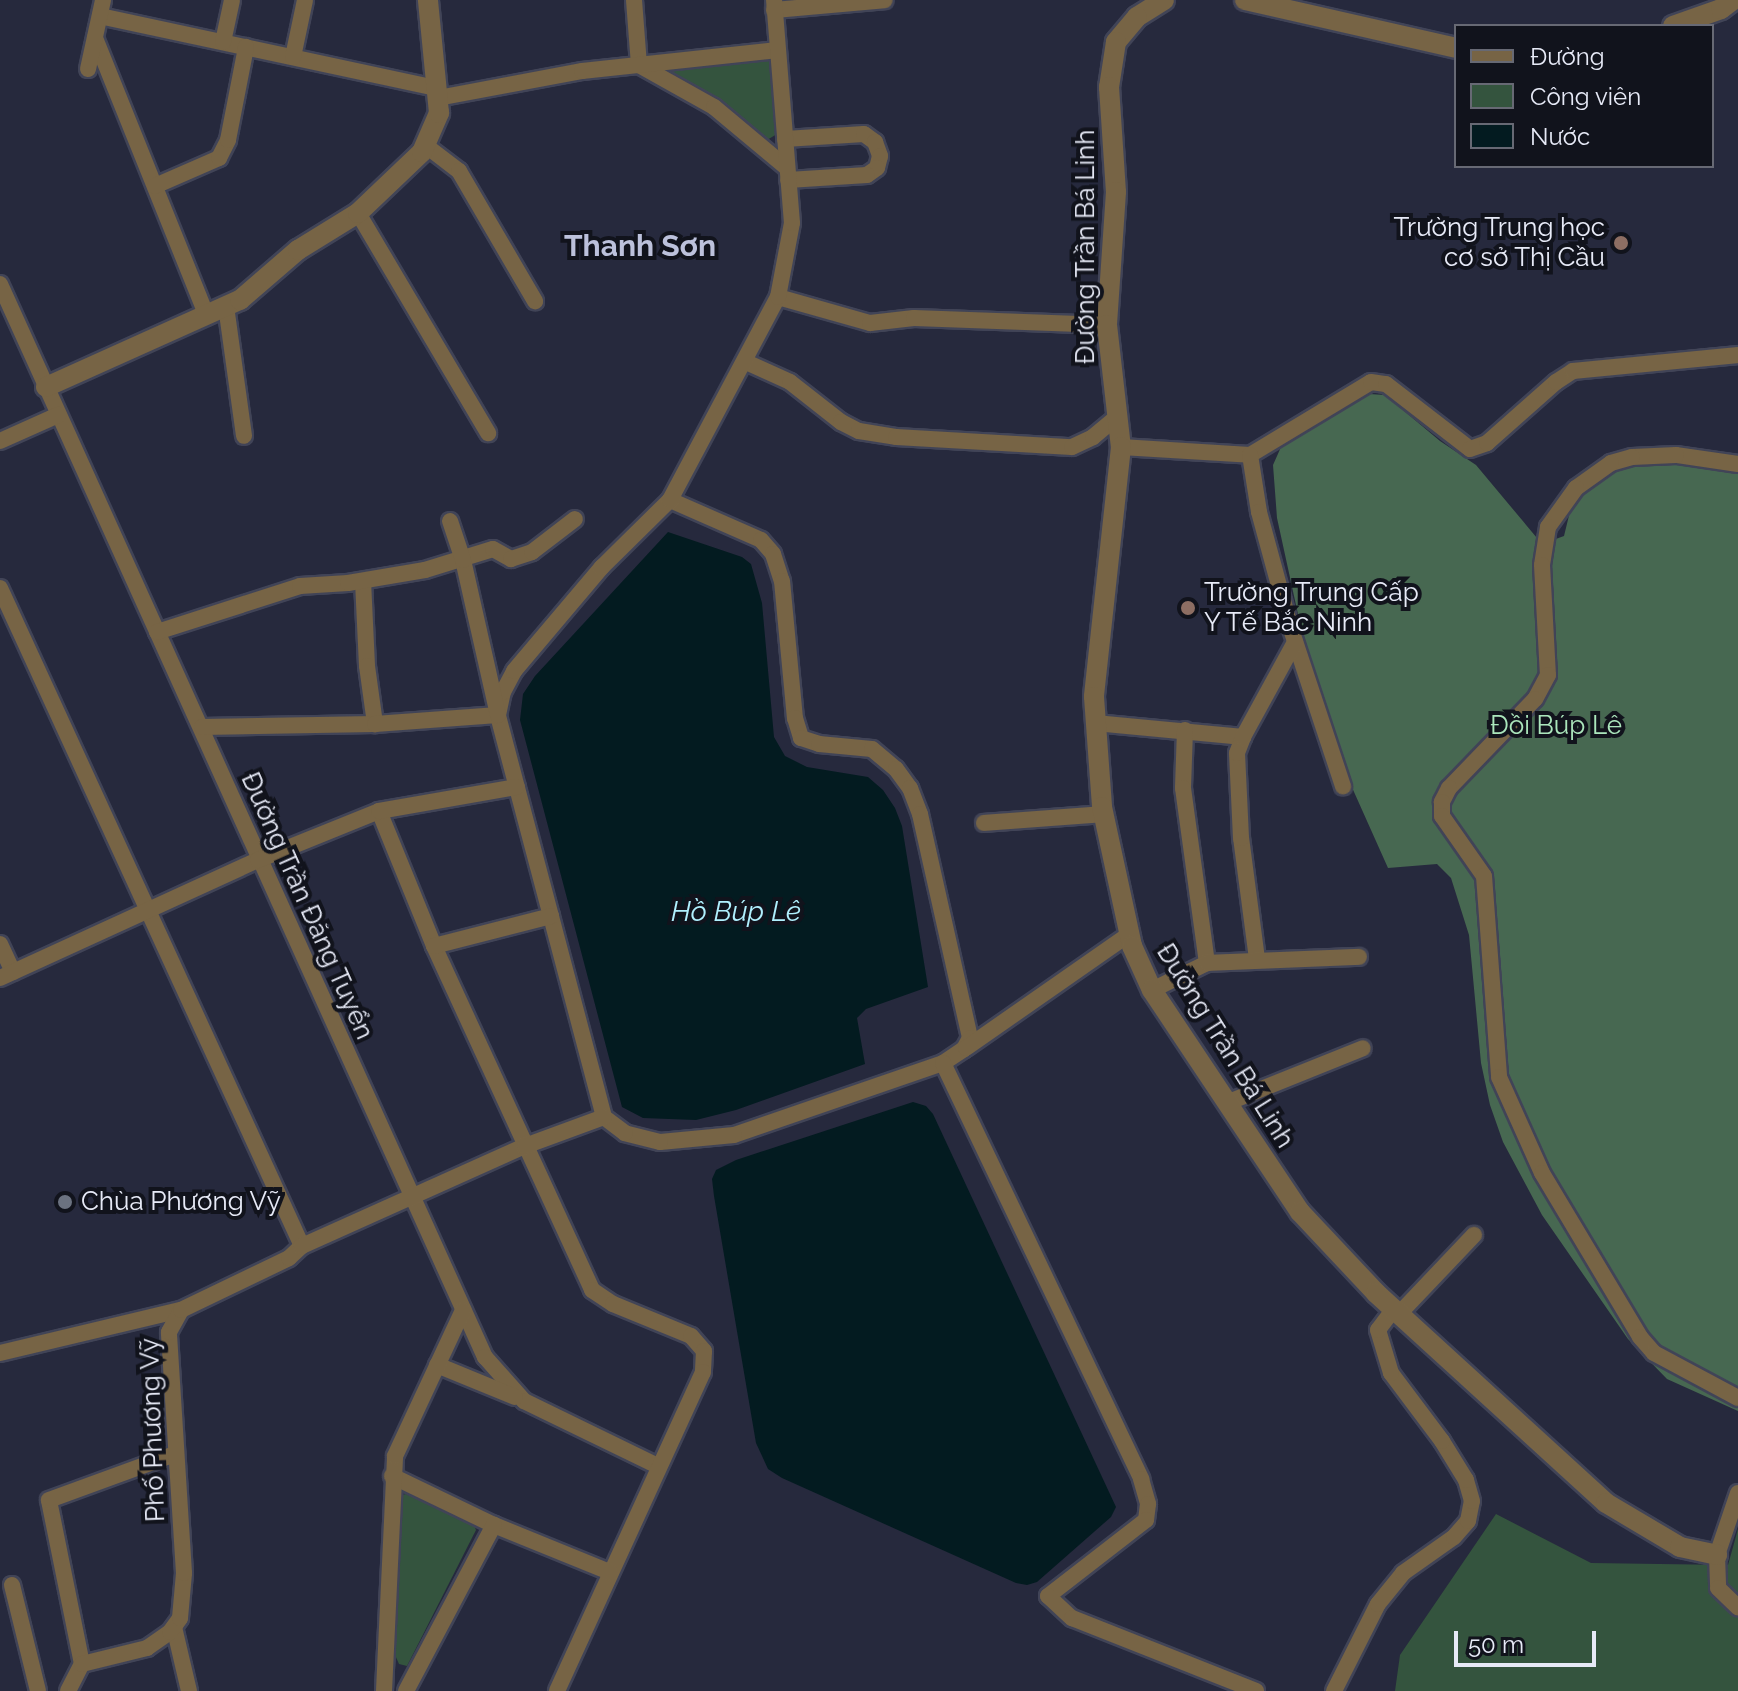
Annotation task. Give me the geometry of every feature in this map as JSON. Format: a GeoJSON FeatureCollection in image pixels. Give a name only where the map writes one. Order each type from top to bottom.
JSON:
{"type":"FeatureCollection","features":[{"type":"Feature","properties":{"kind":"street"},"geometry":{"type":"LineString","coordinates":[[223,42],[232,0]]}},
{"type":"Feature","properties":{"kind":"street"},"geometry":{"type":"LineString","coordinates":[[293,57],[305,0]]}},
{"type":"Feature","properties":{"kind":"street"},"geometry":{"type":"LineString","coordinates":[[46,387],[240,300],[298,250],[358,213],[425,145],[439,113],[428,0]]}},
{"type":"Feature","properties":{"kind":"street"},"geometry":{"type":"LineString","coordinates":[[634,0],[639,65]]}},
{"type":"Feature","properties":{"kind":"street"},"geometry":{"type":"LineString","coordinates":[[498,715],[503,692],[514,671],[602,567],[670,500],[778,297],[792,223],[774,5],[885,0]]}},
{"type":"Feature","properties":{"kind":"street","name":"Đường Trần Bá Linh"},"geometry":{"type":"LineString","coordinates":[[1164,0],[1137,17],[1116,42],[1109,87],[1116,192],[1107,325],[1121,447],[1094,697],[1104,814],[1128,935],[1152,990],[1300,1212],[1396,1312],[1606,1503],[1680,1547],[1717,1555]]}},
{"type":"Feature","properties":{"kind":"street"},"geometry":{"type":"LineString","coordinates":[[1245,0],[1454,48]]}},
{"type":"Feature","properties":{"kind":"street"},"geometry":{"type":"LineString","coordinates":[[1679,24],[1721,9],[1733,0]]}},
{"type":"Feature","properties":{"kind":"street"},"geometry":{"type":"LineString","coordinates":[[88,69],[102,8],[223,42],[437,93],[531,78],[778,50]]}},
{"type":"Feature","properties":{"kind":"street"},"geometry":{"type":"LineString","coordinates":[[95,38],[207,316]]}},
{"type":"Feature","properties":{"kind":"street"},"geometry":{"type":"LineString","coordinates":[[155,186],[219,158],[228,140],[246,47]]}},
{"type":"Feature","properties":{"kind":"street"},"geometry":{"type":"LineString","coordinates":[[639,65],[714,107],[788,174],[867,175],[877,168],[880,156],[875,142],[864,134],[785,139]]}},
{"type":"Feature","properties":{"kind":"street"},"geometry":{"type":"LineString","coordinates":[[425,145],[459,171],[535,301]]}},
{"type":"Feature","properties":{"kind":"street"},"geometry":{"type":"LineString","coordinates":[[358,213],[488,433]]}},
{"type":"Feature","properties":{"kind":"street","name":"Đường Trần Đăng Tuyển"},"geometry":{"type":"LineString","coordinates":[[0,284],[485,1357],[524,1401],[658,1466]]}},
{"type":"Feature","properties":{"kind":"street"},"geometry":{"type":"LineString","coordinates":[[778,297],[870,323],[914,318],[1107,325]]}},
{"type":"Feature","properties":{"kind":"street"},"geometry":{"type":"LineString","coordinates":[[226,306],[244,436]]}},
{"type":"Feature","properties":{"kind":"street"},"geometry":{"type":"LineString","coordinates":[[1121,447],[1250,455],[1371,382],[1386,384],[1470,449],[1487,443],[1556,382],[1573,371],[1738,355]]}},
{"type":"Feature","properties":{"kind":"street"},"geometry":{"type":"LineString","coordinates":[[746,362],[790,382],[841,422],[872,433],[1072,447],[1093,437],[1117,417]]}},
{"type":"Feature","properties":{"kind":"street"},"geometry":{"type":"LineString","coordinates":[[0,441],[58,415]]}},
{"type":"Feature","properties":{"kind":"street"},"geometry":{"type":"LineString","coordinates":[[1250,455],[1259,512],[1295,642],[1343,786]]}},
{"type":"Feature","properties":{"kind":"street"},"geometry":{"type":"LineString","coordinates":[[1738,464],[1676,455],[1632,457],[1611,463],[1576,488],[1548,527],[1542,565],[1548,675],[1535,699],[1454,782],[1442,802],[1442,816],[1484,876],[1499,1077],[1542,1173],[1640,1337],[1654,1353],[1738,1398]]}},
{"type":"Feature","properties":{"kind":"street"},"geometry":{"type":"LineString","coordinates":[[670,500],[755,537],[773,554],[782,581],[793,702],[801,738],[807,743],[872,749],[896,769],[910,788],[922,824],[951,968],[970,1034],[964,1049]]}},
{"type":"Feature","properties":{"kind":"street"},"geometry":{"type":"LineString","coordinates":[[157,632],[300,586],[363,581],[463,560],[493,549],[511,559],[532,552],[575,519]]}},
{"type":"Feature","properties":{"kind":"street"},"geometry":{"type":"LineString","coordinates":[[450,521],[463,560],[498,715],[604,1117],[625,1133],[643,1140],[723,1138],[943,1063],[1128,935]]}},
{"type":"Feature","properties":{"kind":"street"},"geometry":{"type":"LineString","coordinates":[[363,581],[367,666],[375,724]]}},
{"type":"Feature","properties":{"kind":"street"},"geometry":{"type":"LineString","coordinates":[[0,588],[146,913],[302,1246]]}},
{"type":"Feature","properties":{"kind":"street"},"geometry":{"type":"LineString","coordinates":[[1257,959],[1238,797],[1237,753],[1295,642]]}},
{"type":"Feature","properties":{"kind":"street"},"geometry":{"type":"LineString","coordinates":[[202,727],[375,724],[498,715]]}},
{"type":"Feature","properties":{"kind":"street"},"geometry":{"type":"LineString","coordinates":[[1095,723],[1243,737]]}},
{"type":"Feature","properties":{"kind":"street"},"geometry":{"type":"LineString","coordinates":[[1185,730],[1183,788],[1207,963]]}},
{"type":"Feature","properties":{"kind":"street"},"geometry":{"type":"LineString","coordinates":[[0,944],[6,975],[258,860],[379,811],[517,787]]}},
{"type":"Feature","properties":{"kind":"street"},"geometry":{"type":"LineString","coordinates":[[379,811],[434,946],[592,1290],[613,1304],[691,1336],[704,1351],[703,1372],[557,1691]]}},
{"type":"Feature","properties":{"kind":"street"},"geometry":{"type":"LineString","coordinates":[[984,823],[1104,814]]}},
{"type":"Feature","properties":{"kind":"street"},"geometry":{"type":"LineString","coordinates":[[434,946],[551,916]]}},
{"type":"Feature","properties":{"kind":"street"},"geometry":{"type":"LineString","coordinates":[[1152,990],[1207,963],[1359,957]]}},
{"type":"Feature","properties":{"kind":"street"},"geometry":{"type":"LineString","coordinates":[[1229,1102],[1363,1048]]}},
{"type":"Feature","properties":{"kind":"street"},"geometry":{"type":"LineString","coordinates":[[943,1063],[1141,1479],[1148,1504],[1146,1520],[1048,1596],[1072,1618],[1256,1691]]}},
{"type":"Feature","properties":{"kind":"street","name":"Phố Phương Vỹ"},"geometry":{"type":"LineString","coordinates":[[174,1627],[180,1618],[184,1573],[169,1332],[181,1310],[289,1258],[302,1246],[525,1146],[604,1117]]}},
{"type":"Feature","properties":{"kind":"street"},"geometry":{"type":"LineString","coordinates":[[1334,1691],[1378,1604],[1403,1573],[1454,1537],[1468,1521],[1472,1501],[1466,1480],[1442,1441],[1391,1373],[1378,1330],[1474,1235]]}},
{"type":"Feature","properties":{"kind":"street"},"geometry":{"type":"LineString","coordinates":[[0,1353],[181,1310]]}},
{"type":"Feature","properties":{"kind":"street"},"geometry":{"type":"LineString","coordinates":[[384,1691],[395,1456],[463,1310]]}},
{"type":"Feature","properties":{"kind":"street"},"geometry":{"type":"LineString","coordinates":[[437,1365],[524,1401]]}},
{"type":"Feature","properties":{"kind":"street"},"geometry":{"type":"LineString","coordinates":[[68,1691],[82,1664],[49,1500],[175,1454]]}},
{"type":"Feature","properties":{"kind":"street"},"geometry":{"type":"LineString","coordinates":[[392,1476],[494,1525],[610,1572]]}},
{"type":"Feature","properties":{"kind":"street"},"geometry":{"type":"LineString","coordinates":[[1738,1493],[1717,1555],[1718,1588],[1738,1607]]}},
{"type":"Feature","properties":{"kind":"street"},"geometry":{"type":"LineString","coordinates":[[406,1691],[494,1525]]}},
{"type":"Feature","properties":{"kind":"street"},"geometry":{"type":"LineString","coordinates":[[12,1585],[38,1691]]}},
{"type":"Feature","properties":{"kind":"street"},"geometry":{"type":"LineString","coordinates":[[82,1664],[147,1648],[174,1627],[189,1691]]}},
{"type":"Feature","properties":{"kind":"green space"},"geometry":{"type":"Polygon","coordinates":[[[766,58],[772,64],[777,134],[767,140],[667,69],[766,58]]]}},
{"type":"Feature","properties":{"kind":"green space","name":"Đồi Búp Lê"},"geometry":{"type":"Polygon","coordinates":[[[1369,394],[1385,395],[1440,441],[1476,465],[1542,544],[1564,536],[1574,495],[1598,473],[1646,447],[1738,457],[1738,1411],[1667,1379],[1628,1339],[1542,1215],[1503,1142],[1490,1105],[1481,1063],[1469,935],[1451,878],[1437,864],[1388,868],[1350,783],[1301,628],[1277,518],[1273,465],[1281,447],[1369,394]]]}},
{"type":"Feature","properties":{"kind":"green space"},"geometry":{"type":"Polygon","coordinates":[[[405,1494],[472,1520],[476,1530],[407,1666],[399,1664],[395,1655],[398,1511],[400,1497],[405,1494]]]}},
{"type":"Feature","properties":{"kind":"green space"},"geometry":{"type":"Polygon","coordinates":[[[1496,1514],[1591,1563],[1728,1565],[1738,1529],[1738,1691],[1395,1691],[1400,1655],[1496,1514]]]}},
{"type":"Feature","properties":{"kind":"water","name":"Hồ Búp Lê"},"geometry":{"type":"Polygon","coordinates":[[[668,532],[742,557],[751,564],[762,603],[774,737],[785,756],[807,767],[868,777],[883,790],[895,808],[902,826],[928,987],[866,1009],[857,1018],[865,1064],[736,1110],[696,1120],[643,1118],[622,1107],[520,720],[523,694],[535,676],[668,532]]]}},
{"type":"Feature","properties":{"kind":"water"},"geometry":{"type":"Polygon","coordinates":[[[913,1102],[926,1106],[933,1114],[1116,1507],[1111,1517],[1037,1582],[1027,1585],[1016,1583],[782,1478],[768,1469],[756,1443],[714,1196],[712,1179],[716,1170],[736,1160],[913,1102]]]}},
{"type":"Feature","properties":{"kind":"place","name":"Trường Trung học cơ sở Thị Cầu"},"geometry":{"type":"Point","coordinates":[1621,243]}},
{"type":"Feature","properties":{"kind":"place","name":"Trường Trung Cấp Y Tế Bắc Ninh"},"geometry":{"type":"Point","coordinates":[1188,608]}},
{"type":"Feature","properties":{"kind":"place","name":"Chùa Phương Vỹ"},"geometry":{"type":"Point","coordinates":[65,1202]}},
{"type":"Feature","properties":{"kind":"district","name":"Thanh Sơn"},"geometry":{"type":"Point","coordinates":[640,246]}}]}
